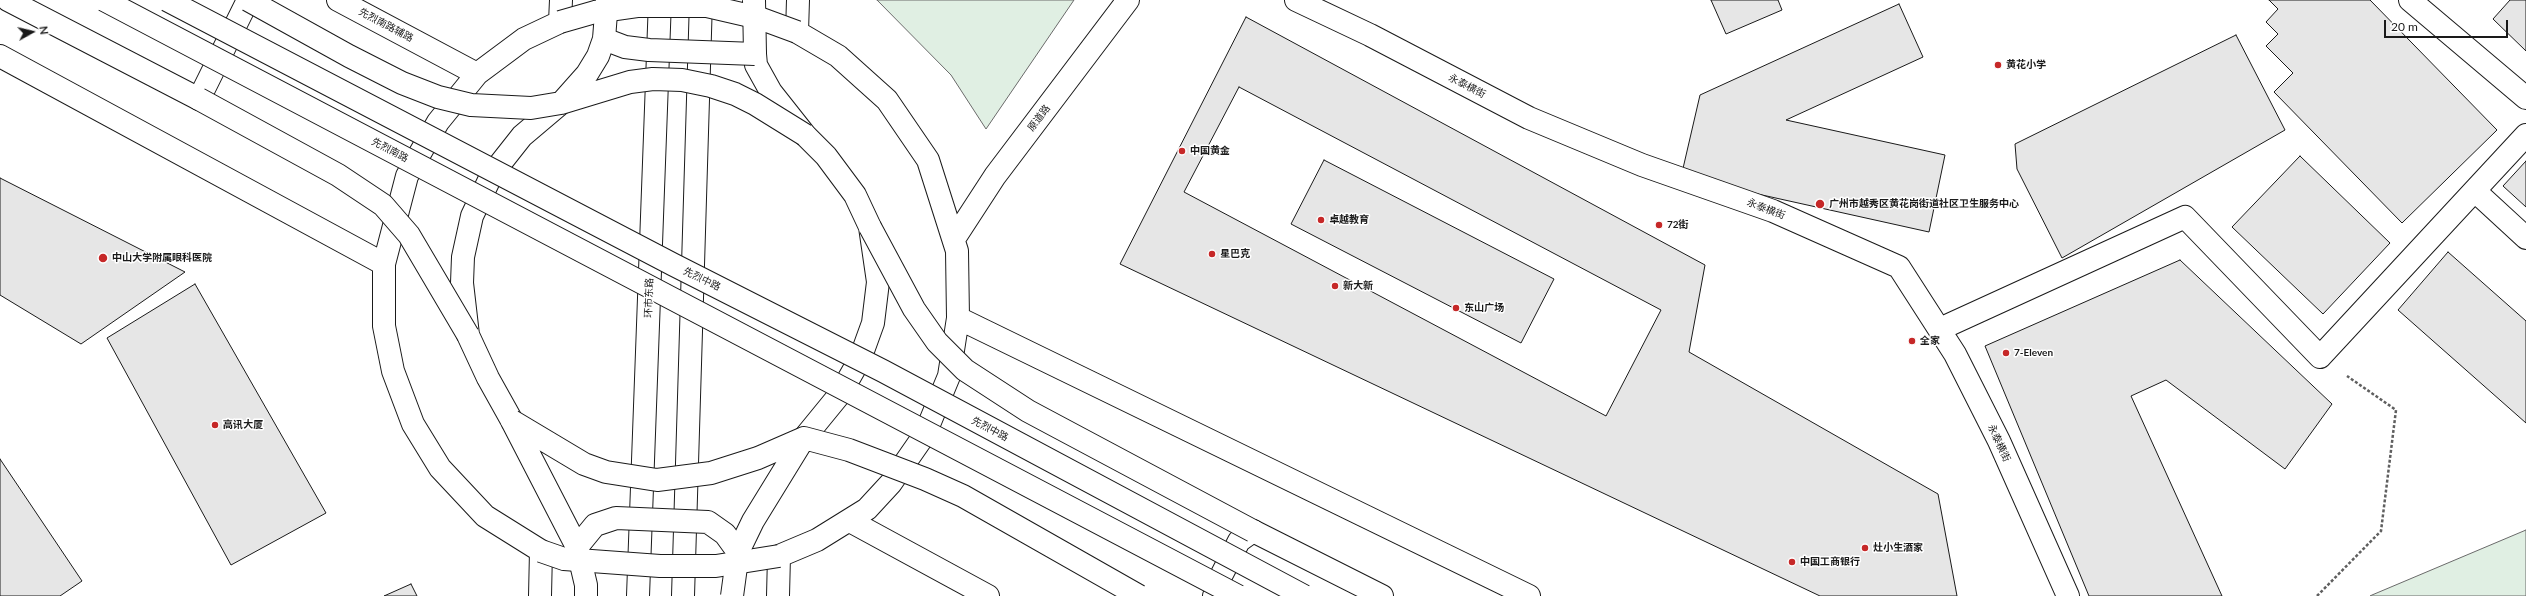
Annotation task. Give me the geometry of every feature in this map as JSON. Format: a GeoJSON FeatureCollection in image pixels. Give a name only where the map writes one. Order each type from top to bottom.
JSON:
{"type":"FeatureCollection","features":[{"type":"Feature","properties":{"kind":"main road"},"geometry":{"type":"LineString","coordinates":[[8,0],[199,99],[338,175],[383,205],[409,235],[468,335],[488,378],[577,547],[586,584],[586,596]]}},
{"type":"Feature","properties":{"kind":"main road","name":"先烈南路"},"geometry":{"type":"LineString","coordinates":[[104,0],[1238,596]]}},
{"type":"Feature","properties":{"kind":"main road","name":"先烈中路"},"geometry":{"type":"LineString","coordinates":[[167,0],[674,265],[883,371],[1304,596]]}},
{"type":"Feature","properties":{"kind":"main road"},"geometry":{"type":"LineString","coordinates":[[199,99],[248,0],[350,56],[402,82],[438,97],[472,105],[500,108],[531,108],[561,103],[630,82],[653,79],[682,80],[711,86],[735,94],[755,104],[805,135]]}},
{"type":"Feature","properties":{"kind":"main road","name":"先烈南路辅路"},"geometry":{"type":"LineString","coordinates":[[338,0],[477,74]]}},
{"type":"Feature","properties":{"kind":"main road"},"geometry":{"type":"LineString","coordinates":[[560,22],[561,0]]}},
{"type":"Feature","properties":{"kind":"main road"},"geometry":{"type":"LineString","coordinates":[[468,335],[462,283],[463,257],[468,230],[480,194],[492,174],[522,136],[561,103],[587,74],[598,56],[604,39],[606,0]]}},
{"type":"Feature","properties":{"kind":"main road","name":"环市东路"},"geometry":{"type":"LineString","coordinates":[[638,596],[660,0]]}},
{"type":"Feature","properties":{"kind":"main road"},"geometry":{"type":"LineString","coordinates":[[683,596],[700,0]]}},
{"type":"Feature","properties":{"kind":"main road"},"geometry":{"type":"LineString","coordinates":[[754,0],[756,65],[771,92],[805,135],[841,175],[855,195],[870,227],[914,309],[937,342],[965,370],[1028,411],[1252,531],[1382,596]]}},
{"type":"Feature","properties":{"kind":"main road"},"geometry":{"type":"LineString","coordinates":[[797,32],[798,0]]}},
{"type":"Feature","properties":{"kind":"main road","name":"原道路"},"geometry":{"type":"LineString","coordinates":[[954,238],[995,176],[1128,0]]}},
{"type":"Feature","properties":{"kind":"main road","name":"永泰横街"},"geometry":{"type":"LineString","coordinates":[[1296,0],[1370,35],[1530,118],[1642,165],[1773,210],[1899,267],[1955,354],[1998,440],[2068,596]]}},
{"type":"Feature","properties":{"kind":"main road"},"geometry":{"type":"LineString","coordinates":[[2410,0],[2526,98]]}},
{"type":"Feature","properties":{"kind":"main road"},"geometry":{"type":"LineString","coordinates":[[637,6],[706,6],[760,18],[797,32],[838,56],[887,100],[928,160],[954,238],[957,251],[958,318],[949,376],[925,434],[891,483],[867,509],[850,521],[817,540],[779,556],[716,566],[660,566],[564,559],[541,551],[485,516],[440,468],[413,424],[393,371],[384,326],[384,264],[407,176],[438,122],[477,74],[524,39],[560,22],[595,12],[637,6]]}},
{"type":"Feature","properties":{"kind":"main road"},"geometry":{"type":"LineString","coordinates":[[604,39],[625,47],[649,50],[755,54]]}},
{"type":"Feature","properties":{"kind":"main road"},"geometry":{"type":"LineString","coordinates":[[0,56],[384,264]]}},
{"type":"Feature","properties":{"kind":"main road"},"geometry":{"type":"LineString","coordinates":[[1940,330],[2185,217],[2320,357],[2526,135]]}},
{"type":"Feature","properties":{"kind":"main road"},"geometry":{"type":"LineString","coordinates":[[2474,191],[2526,238]]}},
{"type":"Feature","properties":{"kind":"main road"},"geometry":{"type":"LineString","coordinates":[[732,596],[738,552],[752,521],[804,438],[840,394],[860,360],[873,323],[878,282],[870,227]]}},
{"type":"Feature","properties":{"kind":"main road"},"geometry":{"type":"LineString","coordinates":[[958,318],[1529,596]]}},
{"type":"Feature","properties":{"kind":"main road"},"geometry":{"type":"LineString","coordinates":[[512,421],[584,464],[606,472],[657,480],[711,473],[758,458],[804,438],[849,450],[944,487],[1139,596]]}},
{"type":"Feature","properties":{"kind":"main road"},"geometry":{"type":"LineString","coordinates":[[577,547],[595,525],[616,518],[623,518],[708,522],[724,534],[738,552]]}},
{"type":"Feature","properties":{"kind":"main road"},"geometry":{"type":"LineString","coordinates":[[850,521],[988,596]]}},
{"type":"Feature","properties":{"kind":"main road"},"geometry":{"type":"LineString","coordinates":[[1214,596],[1220,578],[1240,541],[1252,531]]}},
{"type":"Feature","properties":{"kind":"main road"},"geometry":{"type":"LineString","coordinates":[[540,596],[541,551]]}},
{"type":"Feature","properties":{"kind":"main road"},"geometry":{"type":"LineString","coordinates":[[778,596],[779,556]]}},
{"type":"Feature","properties":{"kind":"path"},"geometry":{"type":"LineString","coordinates":[[2317,596],[2381,531],[2396,410],[2320,357]]}},
{"type":"Feature","properties":{"kind":"green space"},"geometry":{"type":"Polygon","coordinates":[[[877,0],[1074,0],[986,129],[951,75],[877,0]]]}},
{"type":"Feature","properties":{"kind":"green space"},"geometry":{"type":"Polygon","coordinates":[[[2526,530],[2526,596],[2370,596],[2372,595],[2526,530]]]}},
{"type":"Feature","properties":{"kind":"building"},"geometry":{"type":"Polygon","coordinates":[[[1711,0],[1778,0],[1782,10],[1726,34],[1711,0]]]}},
{"type":"Feature","properties":{"kind":"building"},"geometry":{"type":"Polygon","coordinates":[[[2269,0],[2370,0],[2497,130],[2402,223],[2274,92],[2293,73],[2266,46],[2278,34],[2266,22],[2278,9],[2269,0]]]}},
{"type":"Feature","properties":{"kind":"building"},"geometry":{"type":"Polygon","coordinates":[[[2510,0],[2526,0],[2526,51],[2493,19],[2510,0]]]}},
{"type":"Feature","properties":{"kind":"building"},"geometry":{"type":"Polygon","coordinates":[[[1899,4],[1923,57],[1786,120],[1945,155],[1929,232],[1681,177],[1700,95],[1899,4]]]}},
{"type":"Feature","properties":{"kind":"building","name":"东山广场"},"geometry":{"type":"Polygon","coordinates":[[[1246,17],[1705,265],[1689,352],[1938,494],[1957,596],[1820,596],[1120,264],[1246,17]]]}},
{"type":"Feature","properties":{"kind":"building"},"geometry":{"type":"Polygon","coordinates":[[[2236,35],[2285,130],[2062,258],[2017,169],[2015,144],[2236,35]]]}},
{"type":"Feature","properties":{"kind":"building","name":"东山广场"},"geometry":{"type":"Polygon","coordinates":[[[1239,87],[1661,310],[1606,416],[1184,192],[1239,87]]]}},
{"type":"Feature","properties":{"kind":"building"},"geometry":{"type":"Polygon","coordinates":[[[2300,156],[2390,243],[2323,314],[2232,227],[2300,156]]]}},
{"type":"Feature","properties":{"kind":"building","name":"东山广场"},"geometry":{"type":"Polygon","coordinates":[[[1324,160],[1554,279],[1521,343],[1291,224],[1324,160]]]}},
{"type":"Feature","properties":{"kind":"building"},"geometry":{"type":"Polygon","coordinates":[[[2526,161],[2526,207],[2503,186],[2526,161]]]}},
{"type":"Feature","properties":{"kind":"building"},"geometry":{"type":"Polygon","coordinates":[[[0,178],[185,272],[81,344],[0,295],[0,178]]]}},
{"type":"Feature","properties":{"kind":"building"},"geometry":{"type":"Polygon","coordinates":[[[2448,252],[2526,321],[2526,423],[2398,310],[2448,252]]]}},
{"type":"Feature","properties":{"kind":"building"},"geometry":{"type":"Polygon","coordinates":[[[2180,260],[2332,404],[2285,469],[2166,380],[2131,396],[2222,596],[2089,596],[1985,346],[2180,260]]]}},
{"type":"Feature","properties":{"kind":"building","name":"高讯大厦"},"geometry":{"type":"Polygon","coordinates":[[[195,284],[326,513],[231,565],[107,338],[195,284]]]}},
{"type":"Feature","properties":{"kind":"building"},"geometry":{"type":"Polygon","coordinates":[[[0,459],[82,581],[60,596],[0,596],[0,459]]]}},
{"type":"Feature","properties":{"kind":"building"},"geometry":{"type":"Polygon","coordinates":[[[411,584],[417,596],[384,596],[411,584]]]}},
{"type":"Feature","properties":{"kind":"place","name":"黄花小学"},"geometry":{"type":"Point","coordinates":[1998,65]}},
{"type":"Feature","properties":{"kind":"place","name":"中国黄金"},"geometry":{"type":"Point","coordinates":[1182,151]}},
{"type":"Feature","properties":{"kind":"place","name":"广州市越秀区黄花岗街道社区卫生服务中心"},"geometry":{"type":"Point","coordinates":[1820,204]}},
{"type":"Feature","properties":{"kind":"place","name":"卓越教育"},"geometry":{"type":"Point","coordinates":[1321,220]}},
{"type":"Feature","properties":{"kind":"place","name":"72街"},"geometry":{"type":"Point","coordinates":[1659,225]}},
{"type":"Feature","properties":{"kind":"place","name":"星巴克"},"geometry":{"type":"Point","coordinates":[1212,254]}},
{"type":"Feature","properties":{"kind":"place","name":"中山大学附属眼科医院"},"geometry":{"type":"Point","coordinates":[103,258]}},
{"type":"Feature","properties":{"kind":"place","name":"新大新"},"geometry":{"type":"Point","coordinates":[1335,286]}},
{"type":"Feature","properties":{"kind":"place","name":"东山广场"},"geometry":{"type":"Point","coordinates":[1456,308]}},
{"type":"Feature","properties":{"kind":"place","name":"全家"},"geometry":{"type":"Point","coordinates":[1912,341]}},
{"type":"Feature","properties":{"kind":"place","name":"7-Eleven"},"geometry":{"type":"Point","coordinates":[2006,353]}},
{"type":"Feature","properties":{"kind":"place","name":"高讯大厦"},"geometry":{"type":"Point","coordinates":[215,425]}},
{"type":"Feature","properties":{"kind":"place","name":"灶小生酒家"},"geometry":{"type":"Point","coordinates":[1865,548]}},
{"type":"Feature","properties":{"kind":"place","name":"中国工商银行"},"geometry":{"type":"Point","coordinates":[1792,562]}}]}
